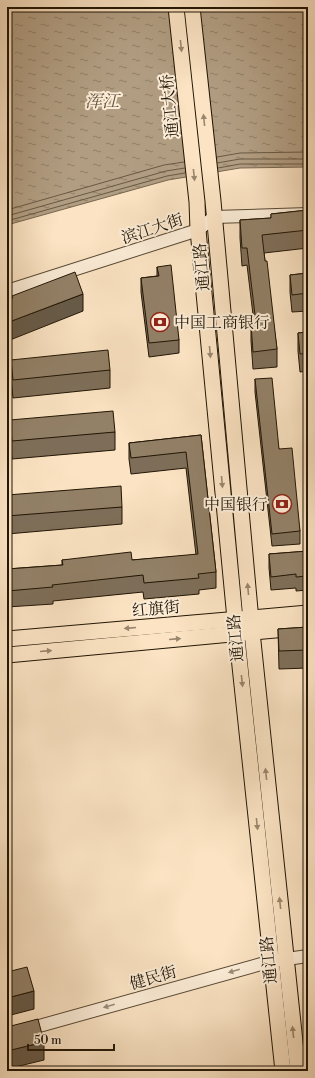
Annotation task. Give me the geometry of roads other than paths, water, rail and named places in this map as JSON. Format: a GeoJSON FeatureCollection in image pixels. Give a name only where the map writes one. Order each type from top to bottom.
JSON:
{"type":"FeatureCollection","features":[{"type":"Feature","properties":{"kind":"main road","name":"通江大桥"},"geometry":{"type":"LineString","coordinates":[[176,7],[197,202]]}},
{"type":"Feature","properties":{"kind":"main road","name":"通江大桥"},"geometry":{"type":"LineString","coordinates":[[192,7],[213,201]]}},
{"type":"Feature","properties":{"kind":"main road","name":"通江路"},"geometry":{"type":"LineString","coordinates":[[213,201],[279,960],[283,1071]]}},
{"type":"Feature","properties":{"kind":"main road","name":"通江路"},"geometry":{"type":"LineString","coordinates":[[197,202],[198,230],[236,626],[279,960],[298,1071]]}},
{"type":"Feature","properties":{"kind":"main road","name":"红旗街"},"geometry":{"type":"LineString","coordinates":[[7,638],[251,626],[308,614]]}},
{"type":"Feature","properties":{"kind":"main road"},"geometry":{"type":"LineString","coordinates":[[7,654],[236,626]]}},
{"type":"Feature","properties":{"kind":"main road"},"geometry":{"type":"LineString","coordinates":[[251,626],[308,627]]}},
{"type":"Feature","properties":{"kind":"street"},"geometry":{"type":"LineString","coordinates":[[214,218],[308,214]]}},
{"type":"Feature","properties":{"kind":"street","name":"滨江大街"},"geometry":{"type":"LineString","coordinates":[[7,291],[198,230],[214,218]]}},
{"type":"Feature","properties":{"kind":"street","name":"健民街"},"geometry":{"type":"LineString","coordinates":[[7,1035],[279,960],[308,956]]}},
{"type":"Feature","properties":{"kind":"water","name":"浑江"},"geometry":{"type":"Polygon","coordinates":[[[7,7],[308,7],[308,167],[240,168],[168,180],[7,225],[7,7]]]}},
{"type":"Feature","properties":{"kind":"place","name":"中国工商银行"},"geometry":{"type":"Point","coordinates":[160,322]}},
{"type":"Feature","properties":{"kind":"place","name":"中国银行"},"geometry":{"type":"Point","coordinates":[282,504]}}]}
